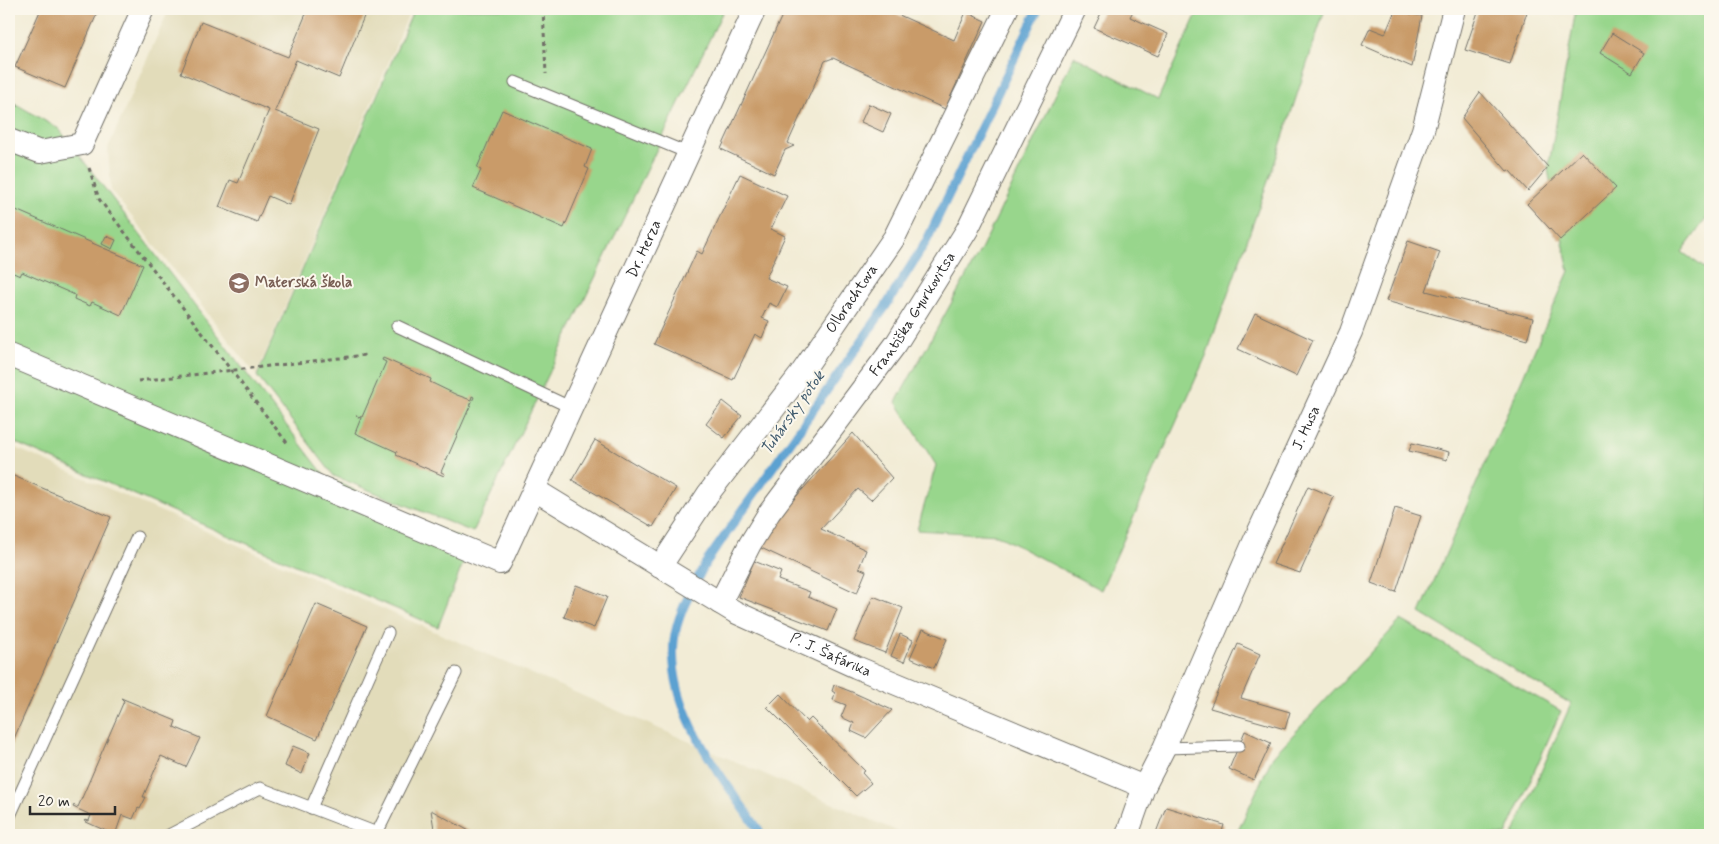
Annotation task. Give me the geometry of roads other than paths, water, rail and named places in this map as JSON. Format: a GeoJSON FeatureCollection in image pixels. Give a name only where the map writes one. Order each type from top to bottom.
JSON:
{"type":"FeatureCollection","features":[{"type":"Feature","properties":{"kind":"street"},"geometry":{"type":"LineString","coordinates":[[9,140],[40,152],[82,144],[143,9]]}},
{"type":"Feature","properties":{"kind":"street","name":"Dr. Herza"},"geometry":{"type":"LineString","coordinates":[[9,355],[500,563],[755,9]]}},
{"type":"Feature","properties":{"kind":"street","name":"Olbrachtova"},"geometry":{"type":"LineString","coordinates":[[654,563],[800,375],[894,238],[1007,9]]}},
{"type":"Feature","properties":{"kind":"street","name":"Františka Gyurkovitsa"},"geometry":{"type":"LineString","coordinates":[[728,607],[750,544],[769,513],[896,344],[967,230],[1075,9]]}},
{"type":"Feature","properties":{"kind":"street","name":"J. Husa"},"geometry":{"type":"LineString","coordinates":[[1127,835],[1144,787],[1164,748],[1250,553],[1351,332],[1423,130],[1454,9]]}},
{"type":"Feature","properties":{"kind":"street","name":"P. J. Šafárika"},"geometry":{"type":"LineString","coordinates":[[535,490],[728,607],[856,667],[1144,787]]}},
{"type":"Feature","properties":{"kind":"lane"},"geometry":{"type":"LineString","coordinates":[[515,82],[688,153]]}},
{"type":"Feature","properties":{"kind":"lane"},"geometry":{"type":"LineString","coordinates":[[397,326],[572,408]]}},
{"type":"Feature","properties":{"kind":"lane"},"geometry":{"type":"LineString","coordinates":[[9,818],[137,536]]}},
{"type":"Feature","properties":{"kind":"lane"},"geometry":{"type":"LineString","coordinates":[[311,808],[388,633]]}},
{"type":"Feature","properties":{"kind":"lane"},"geometry":{"type":"LineString","coordinates":[[169,835],[260,788],[376,834],[456,673]]}},
{"type":"Feature","properties":{"kind":"lane"},"geometry":{"type":"LineString","coordinates":[[1164,748],[1239,746]]}},
{"type":"Feature","properties":{"kind":"waterway","name":"Tuhársky potok"},"geometry":{"type":"LineString","coordinates":[[762,835],[701,744],[679,694],[674,668],[674,641],[678,621],[705,564],[884,309],[927,240],[1038,9]]}},
{"type":"Feature","properties":{"kind":"place","name":"Materská škola"},"geometry":{"type":"Point","coordinates":[239,283]}}]}
